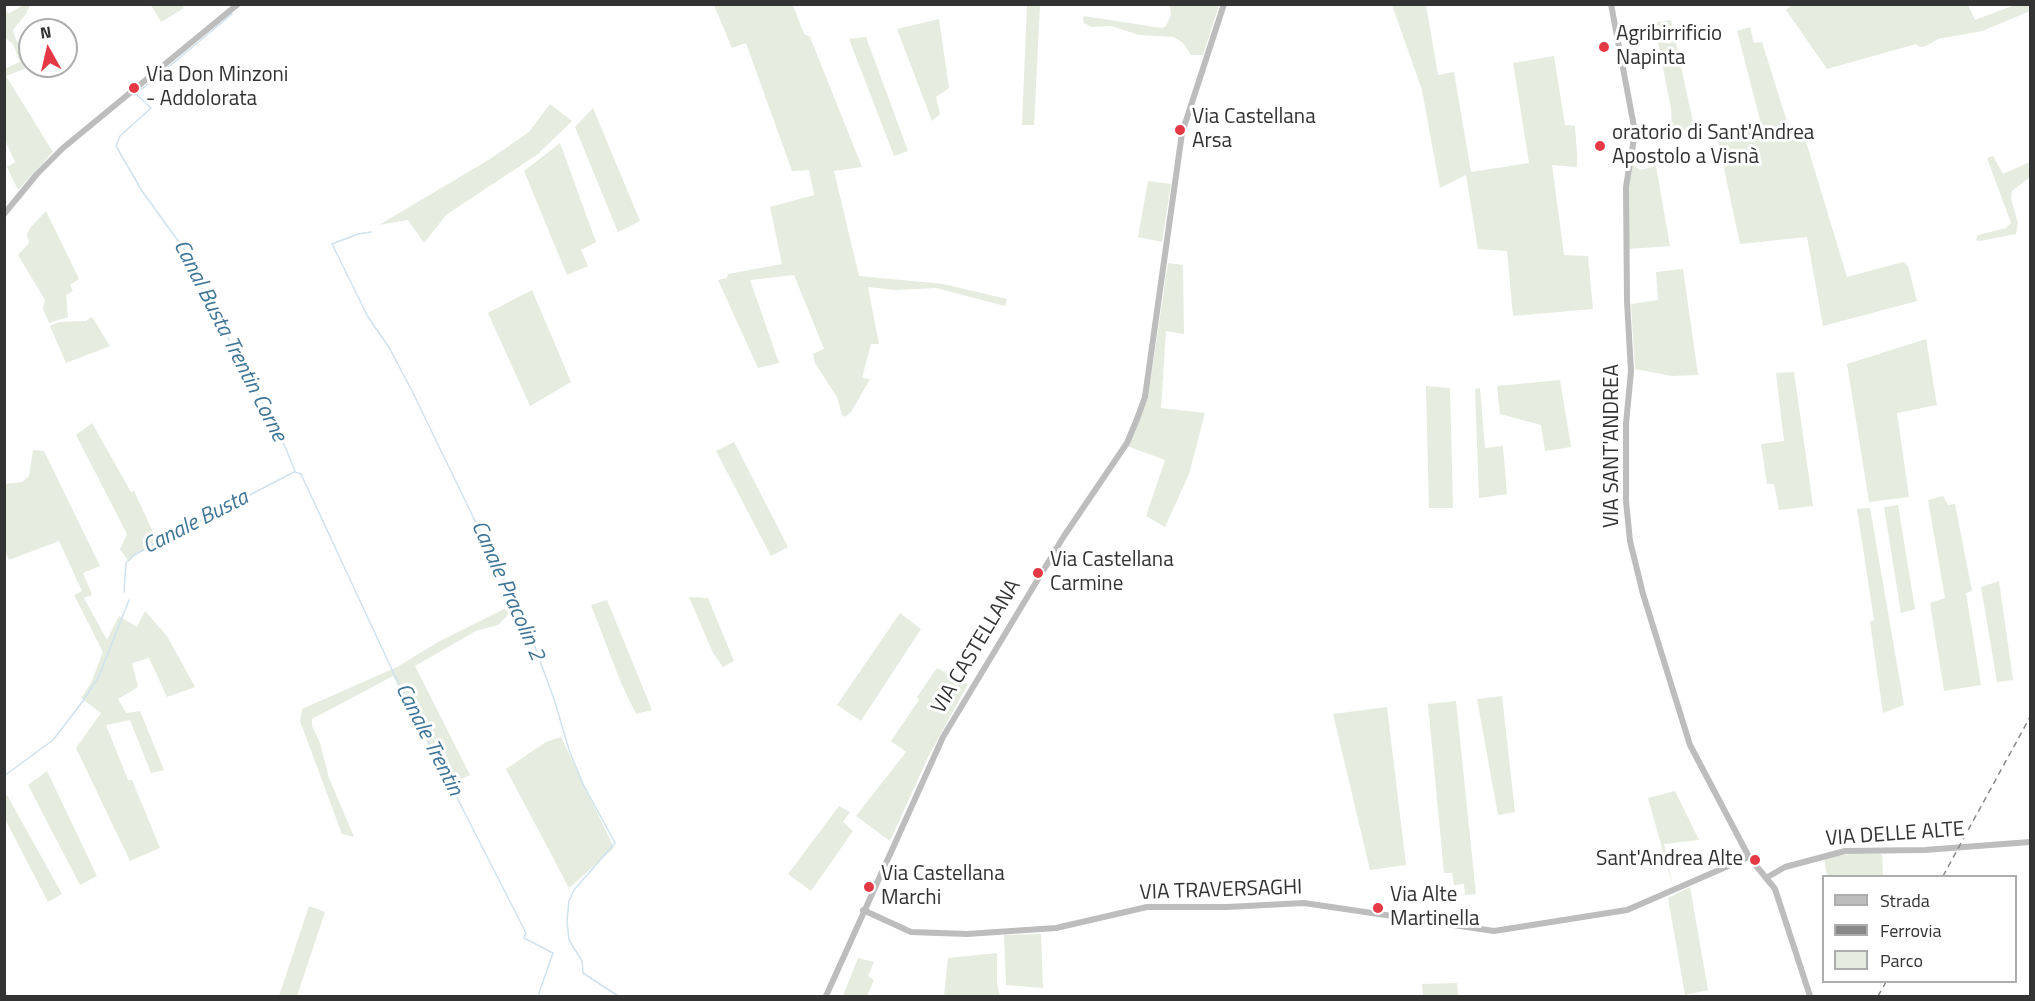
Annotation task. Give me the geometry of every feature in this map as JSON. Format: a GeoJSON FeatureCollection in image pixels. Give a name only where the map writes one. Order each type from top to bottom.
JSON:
{"type":"FeatureCollection","features":[{"type":"Feature","properties":{"kind":"street"},"geometry":{"type":"LineString","coordinates":[[4,214],[36,174],[63,148],[238,4]]}},
{"type":"Feature","properties":{"kind":"street","name":"VIA CASTELLANA"},"geometry":{"type":"LineString","coordinates":[[826,996],[943,736],[1064,536],[1126,443],[1137,419],[1144,397],[1182,133],[1224,4]]}},
{"type":"Feature","properties":{"kind":"street","name":"VIA SANT'ANDREA"},"geometry":{"type":"LineString","coordinates":[[1611,4],[1635,132],[1626,186],[1627,301],[1631,372],[1626,424],[1626,509],[1630,541],[1643,594],[1690,745],[1749,856],[1775,889],[1810,996]]}},
{"type":"Feature","properties":{"kind":"street","name":"VIA DELLE ALTE"},"geometry":{"type":"LineString","coordinates":[[1766,878],[1785,867],[1845,851],[1925,850],[2031,842]]}},
{"type":"Feature","properties":{"kind":"street","name":"VIA TRAVERSAGHI"},"geometry":{"type":"LineString","coordinates":[[863,910],[911,932],[967,934],[1056,928],[1147,907],[1227,907],[1304,903],[1372,912],[1469,930],[1494,931],[1627,910],[1749,856]]}},
{"type":"Feature","properties":{"kind":"green space"},"geometry":{"type":"Polygon","coordinates":[[[25,4],[30,5],[23,18],[18,18],[18,24],[13,30],[18,42],[18,57],[13,44],[5,38],[4,7],[8,14],[25,4]]]}},
{"type":"Feature","properties":{"kind":"green space"},"geometry":{"type":"Polygon","coordinates":[[[151,5],[182,5],[184,8],[161,22],[151,5]]]}},
{"type":"Feature","properties":{"kind":"green space"},"geometry":{"type":"Polygon","coordinates":[[[714,5],[793,5],[804,34],[810,37],[862,167],[834,171],[859,276],[943,284],[1007,299],[1005,306],[936,288],[895,290],[868,287],[879,344],[871,344],[862,378],[870,379],[851,412],[845,417],[842,415],[837,397],[815,363],[813,354],[824,349],[794,275],[750,280],[779,363],[758,368],[718,280],[727,278],[728,274],[782,264],[770,207],[814,195],[809,170],[792,171],[746,43],[732,48],[714,5]]]}},
{"type":"Feature","properties":{"kind":"green space"},"geometry":{"type":"Polygon","coordinates":[[[1027,5],[1040,5],[1034,125],[1022,125],[1027,5]]]}},
{"type":"Feature","properties":{"kind":"green space"},"geometry":{"type":"Polygon","coordinates":[[[1170,5],[1219,5],[1203,55],[1191,55],[1183,43],[1174,37],[1139,35],[1111,26],[1091,27],[1084,23],[1083,19],[1084,16],[1162,28],[1166,26],[1171,15],[1170,5]]]}},
{"type":"Feature","properties":{"kind":"green space"},"geometry":{"type":"Polygon","coordinates":[[[1392,5],[1426,5],[1438,75],[1454,72],[1471,172],[1529,163],[1513,63],[1554,56],[1565,125],[1575,126],[1577,154],[1577,167],[1552,165],[1564,255],[1588,256],[1593,309],[1513,316],[1507,251],[1478,249],[1466,175],[1440,188],[1422,90],[1392,5]]]}},
{"type":"Feature","properties":{"kind":"green space"},"geometry":{"type":"Polygon","coordinates":[[[1792,5],[1968,5],[1975,20],[2015,5],[2030,5],[2030,11],[1982,31],[1938,39],[1926,46],[1919,47],[1916,44],[1827,69],[1786,10],[1792,5]]]}},
{"type":"Feature","properties":{"kind":"green space"},"geometry":{"type":"Polygon","coordinates":[[[939,19],[949,88],[936,97],[940,114],[932,121],[897,29],[939,19]]]}},
{"type":"Feature","properties":{"kind":"green space"},"geometry":{"type":"Polygon","coordinates":[[[1671,20],[1695,131],[1672,130],[1671,108],[1654,23],[1671,20]]]}},
{"type":"Feature","properties":{"kind":"green space"},"geometry":{"type":"Polygon","coordinates":[[[1750,27],[1754,43],[1762,42],[1793,141],[1805,138],[1847,277],[1903,262],[1908,266],[1917,301],[1823,326],[1807,237],[1740,244],[1716,131],[1742,128],[1760,120],[1737,31],[1750,27]]]}},
{"type":"Feature","properties":{"kind":"green space"},"geometry":{"type":"Polygon","coordinates":[[[866,37],[908,151],[894,156],[849,39],[866,37]]]}},
{"type":"Feature","properties":{"kind":"green space"},"geometry":{"type":"Polygon","coordinates":[[[18,63],[18,71],[6,76],[53,152],[18,190],[7,167],[15,162],[5,140],[4,69],[18,63]]]}},
{"type":"Feature","properties":{"kind":"green space"},"geometry":{"type":"Polygon","coordinates":[[[550,104],[572,121],[538,154],[446,215],[424,243],[408,220],[379,225],[490,159],[529,132],[550,104]]]}},
{"type":"Feature","properties":{"kind":"green space"},"geometry":{"type":"Polygon","coordinates":[[[593,108],[640,221],[618,232],[575,127],[593,108]]]}},
{"type":"Feature","properties":{"kind":"green space"},"geometry":{"type":"Polygon","coordinates":[[[560,143],[596,242],[581,250],[588,266],[567,275],[524,171],[560,143]]]}},
{"type":"Feature","properties":{"kind":"green space"},"geometry":{"type":"Polygon","coordinates":[[[1993,156],[2003,174],[2030,162],[2030,177],[2012,191],[2011,199],[2018,223],[2016,234],[1980,241],[1976,240],[1978,235],[2006,228],[2011,223],[1987,158],[1993,156]]]}},
{"type":"Feature","properties":{"kind":"green space"},"geometry":{"type":"Polygon","coordinates":[[[1632,164],[1640,170],[1656,166],[1670,246],[1629,249],[1629,187],[1632,164]]]}},
{"type":"Feature","properties":{"kind":"green space"},"geometry":{"type":"Polygon","coordinates":[[[1148,181],[1171,184],[1162,242],[1138,237],[1148,181]]]}},
{"type":"Feature","properties":{"kind":"green space"},"geometry":{"type":"Polygon","coordinates":[[[46,211],[79,279],[70,285],[73,291],[66,295],[68,317],[49,323],[43,309],[45,300],[18,255],[29,243],[27,234],[31,227],[46,211]]]}},
{"type":"Feature","properties":{"kind":"green space"},"geometry":{"type":"Polygon","coordinates":[[[1168,263],[1183,265],[1184,334],[1166,331],[1161,408],[1205,413],[1189,474],[1165,527],[1146,516],[1165,460],[1127,446],[1148,398],[1168,263]]]}},
{"type":"Feature","properties":{"kind":"green space"},"geometry":{"type":"Polygon","coordinates":[[[1683,269],[1698,375],[1672,376],[1635,369],[1631,304],[1658,300],[1656,272],[1683,269]]]}},
{"type":"Feature","properties":{"kind":"green space"},"geometry":{"type":"Polygon","coordinates":[[[532,290],[571,382],[530,406],[488,313],[532,290]]]}},
{"type":"Feature","properties":{"kind":"green space"},"geometry":{"type":"Polygon","coordinates":[[[92,317],[110,346],[66,363],[50,326],[59,322],[86,321],[92,317]]]}},
{"type":"Feature","properties":{"kind":"green space"},"geometry":{"type":"Polygon","coordinates":[[[1926,339],[1937,405],[1897,413],[1909,497],[1869,502],[1847,364],[1926,339]]]}},
{"type":"Feature","properties":{"kind":"green space"},"geometry":{"type":"Polygon","coordinates":[[[1794,372],[1813,506],[1779,510],[1774,484],[1767,484],[1761,444],[1784,441],[1776,373],[1794,372]]]}},
{"type":"Feature","properties":{"kind":"green space"},"geometry":{"type":"Polygon","coordinates":[[[1560,380],[1571,447],[1545,451],[1541,425],[1500,414],[1497,386],[1560,380]]]}},
{"type":"Feature","properties":{"kind":"green space"},"geometry":{"type":"Polygon","coordinates":[[[1426,386],[1450,388],[1453,508],[1429,508],[1426,386]]]}},
{"type":"Feature","properties":{"kind":"green space"},"geometry":{"type":"Polygon","coordinates":[[[1480,388],[1485,448],[1503,446],[1507,494],[1479,498],[1475,389],[1480,388]]]}},
{"type":"Feature","properties":{"kind":"green space"},"geometry":{"type":"Polygon","coordinates":[[[92,423],[131,492],[134,491],[158,543],[136,554],[129,562],[120,549],[127,534],[76,435],[92,423]]]}},
{"type":"Feature","properties":{"kind":"green space"},"geometry":{"type":"Polygon","coordinates":[[[734,442],[788,547],[771,556],[716,451],[734,442]]]}},
{"type":"Feature","properties":{"kind":"green space"},"geometry":{"type":"Polygon","coordinates":[[[33,450],[44,451],[100,566],[83,573],[92,595],[84,598],[107,640],[119,616],[137,627],[145,611],[167,636],[195,687],[167,697],[149,658],[132,663],[138,687],[118,699],[126,713],[140,711],[164,770],[151,773],[130,720],[106,725],[128,780],[132,780],[160,848],[130,861],[76,748],[101,713],[81,698],[91,683],[103,652],[74,595],[82,591],[59,541],[9,560],[5,551],[5,484],[22,482],[29,476],[33,450]]]}},
{"type":"Feature","properties":{"kind":"green space"},"geometry":{"type":"Polygon","coordinates":[[[1943,496],[1948,505],[1955,504],[1972,591],[1966,593],[1981,685],[1944,691],[1930,603],[1945,598],[1928,500],[1943,496]]]}},
{"type":"Feature","properties":{"kind":"green space"},"geometry":{"type":"Polygon","coordinates":[[[1898,505],[1915,609],[1901,613],[1884,507],[1898,505]]]}},
{"type":"Feature","properties":{"kind":"green space"},"geometry":{"type":"Polygon","coordinates":[[[1870,508],[1904,705],[1883,713],[1870,622],[1874,620],[1857,509],[1870,508]]]}},
{"type":"Feature","properties":{"kind":"green space"},"geometry":{"type":"Polygon","coordinates":[[[1999,581],[2013,680],[1997,682],[1981,587],[1999,581]]]}},
{"type":"Feature","properties":{"kind":"green space"},"geometry":{"type":"Polygon","coordinates":[[[689,597],[708,598],[734,661],[723,667],[713,653],[689,597]]]}},
{"type":"Feature","properties":{"kind":"green space"},"geometry":{"type":"Polygon","coordinates":[[[607,600],[652,710],[636,714],[621,683],[591,605],[607,600]]]}},
{"type":"Feature","properties":{"kind":"green space"},"geometry":{"type":"Polygon","coordinates":[[[510,606],[514,609],[498,625],[476,631],[415,666],[470,775],[449,785],[393,676],[312,719],[312,726],[320,743],[329,778],[354,837],[342,834],[300,721],[302,709],[397,667],[440,641],[510,606]]]}},
{"type":"Feature","properties":{"kind":"green space"},"geometry":{"type":"Polygon","coordinates":[[[900,613],[921,629],[861,721],[837,705],[900,613]]]}},
{"type":"Feature","properties":{"kind":"green space"},"geometry":{"type":"Polygon","coordinates":[[[937,668],[968,684],[928,757],[890,841],[856,816],[906,752],[891,741],[919,700],[917,697],[937,668]]]}},
{"type":"Feature","properties":{"kind":"green space"},"geometry":{"type":"Polygon","coordinates":[[[1502,696],[1515,812],[1498,815],[1477,699],[1502,696]]]}},
{"type":"Feature","properties":{"kind":"green space"},"geometry":{"type":"Polygon","coordinates":[[[1456,701],[1476,894],[1465,895],[1464,884],[1454,885],[1452,873],[1444,873],[1428,704],[1456,701]]]}},
{"type":"Feature","properties":{"kind":"green space"},"geometry":{"type":"Polygon","coordinates":[[[1387,707],[1406,865],[1370,870],[1333,714],[1387,707]]]}},
{"type":"Feature","properties":{"kind":"green space"},"geometry":{"type":"Polygon","coordinates":[[[561,737],[614,848],[569,888],[506,769],[546,742],[561,737]]]}},
{"type":"Feature","properties":{"kind":"green space"},"geometry":{"type":"Polygon","coordinates":[[[47,771],[97,876],[80,885],[28,785],[47,771]]]}},
{"type":"Feature","properties":{"kind":"green space"},"geometry":{"type":"Polygon","coordinates":[[[1675,791],[1699,840],[1664,844],[1673,887],[1648,798],[1675,791]]]}},
{"type":"Feature","properties":{"kind":"green space"},"geometry":{"type":"Polygon","coordinates":[[[7,795],[62,894],[48,902],[5,819],[5,797],[7,795]]]}},
{"type":"Feature","properties":{"kind":"green space"},"geometry":{"type":"Polygon","coordinates":[[[839,806],[850,812],[843,822],[853,831],[811,891],[788,874],[839,806]]]}},
{"type":"Feature","properties":{"kind":"green space"},"geometry":{"type":"Polygon","coordinates":[[[1851,854],[1882,854],[1883,875],[1827,875],[1824,858],[1851,854]]]}},
{"type":"Feature","properties":{"kind":"green space"},"geometry":{"type":"Polygon","coordinates":[[[1690,887],[1708,990],[1685,995],[1668,898],[1690,887]]]}},
{"type":"Feature","properties":{"kind":"green space"},"geometry":{"type":"Polygon","coordinates":[[[309,906],[325,912],[297,996],[279,996],[309,906]]]}},
{"type":"Feature","properties":{"kind":"green space"},"geometry":{"type":"Polygon","coordinates":[[[1041,934],[1043,988],[1006,985],[1004,935],[1041,934]]]}},
{"type":"Feature","properties":{"kind":"green space"},"geometry":{"type":"Polygon","coordinates":[[[997,953],[997,983],[1000,996],[944,996],[948,958],[997,953]]]}},
{"type":"Feature","properties":{"kind":"green space"},"geometry":{"type":"Polygon","coordinates":[[[858,958],[874,962],[868,976],[874,980],[867,996],[843,996],[858,958]]]}},
{"type":"Feature","properties":{"kind":"green space"},"geometry":{"type":"Polygon","coordinates":[[[1457,983],[1458,996],[1423,996],[1422,984],[1457,983]]]}},
{"type":"Feature","properties":{"kind":"waterway","name":"Canal Busta Trentin Corne"},"geometry":{"type":"LineString","coordinates":[[231,12],[232,14],[136,94],[151,108],[120,136],[116,146],[142,191],[189,256],[203,291],[283,442],[295,471]]}},
{"type":"Feature","properties":{"kind":"waterway","name":"Canale Pracolin 2"},"geometry":{"type":"LineString","coordinates":[[371,232],[358,234],[332,244],[368,317],[390,349],[412,391],[531,636],[555,702],[569,750],[583,784],[615,843],[574,890],[569,901],[567,921],[569,940],[582,961],[583,973],[618,996]]}},
{"type":"Feature","properties":{"kind":"waterway","name":"Canale Busta"},"geometry":{"type":"LineString","coordinates":[[124,592],[126,563],[134,555],[294,472]]}},
{"type":"Feature","properties":{"kind":"waterway","name":"Canale Trentin"},"geometry":{"type":"LineString","coordinates":[[295,472],[301,474],[394,674],[526,933],[524,938],[553,953],[538,996]]}},
{"type":"Feature","properties":{"kind":"waterway","name":"Canale Busta"},"geometry":{"type":"LineString","coordinates":[[4,776],[53,740],[83,701],[99,676],[129,600]]}},
{"type":"Feature","properties":{"kind":"railway"},"geometry":{"type":"LineString","coordinates":[[1944,875],[2030,717]]}},
{"type":"Feature","properties":{"kind":"railway"},"geometry":{"type":"LineString","coordinates":[[1878,996],[1885,983]]}},
{"type":"Feature","properties":{"kind":"place","name":"Agribirrificio Napinta"},"geometry":{"type":"Point","coordinates":[1604,47]}},
{"type":"Feature","properties":{"kind":"place","name":"Via Don Minzoni - Addolorata"},"geometry":{"type":"Point","coordinates":[134,88]}},
{"type":"Feature","properties":{"kind":"place","name":"Via Castellana Arsa"},"geometry":{"type":"Point","coordinates":[1180,130]}},
{"type":"Feature","properties":{"kind":"place","name":"oratorio di Sant'Andrea Apostolo a Visnà"},"geometry":{"type":"Point","coordinates":[1600,146]}},
{"type":"Feature","properties":{"kind":"place","name":"Via Castellana Carmine"},"geometry":{"type":"Point","coordinates":[1038,573]}},
{"type":"Feature","properties":{"kind":"place","name":"Sant'Andrea Alte"},"geometry":{"type":"Point","coordinates":[1755,860]}},
{"type":"Feature","properties":{"kind":"place","name":"Via Castellana Marchi"},"geometry":{"type":"Point","coordinates":[869,887]}},
{"type":"Feature","properties":{"kind":"place","name":"Via Alte Martinella"},"geometry":{"type":"Point","coordinates":[1378,908]}}]}
